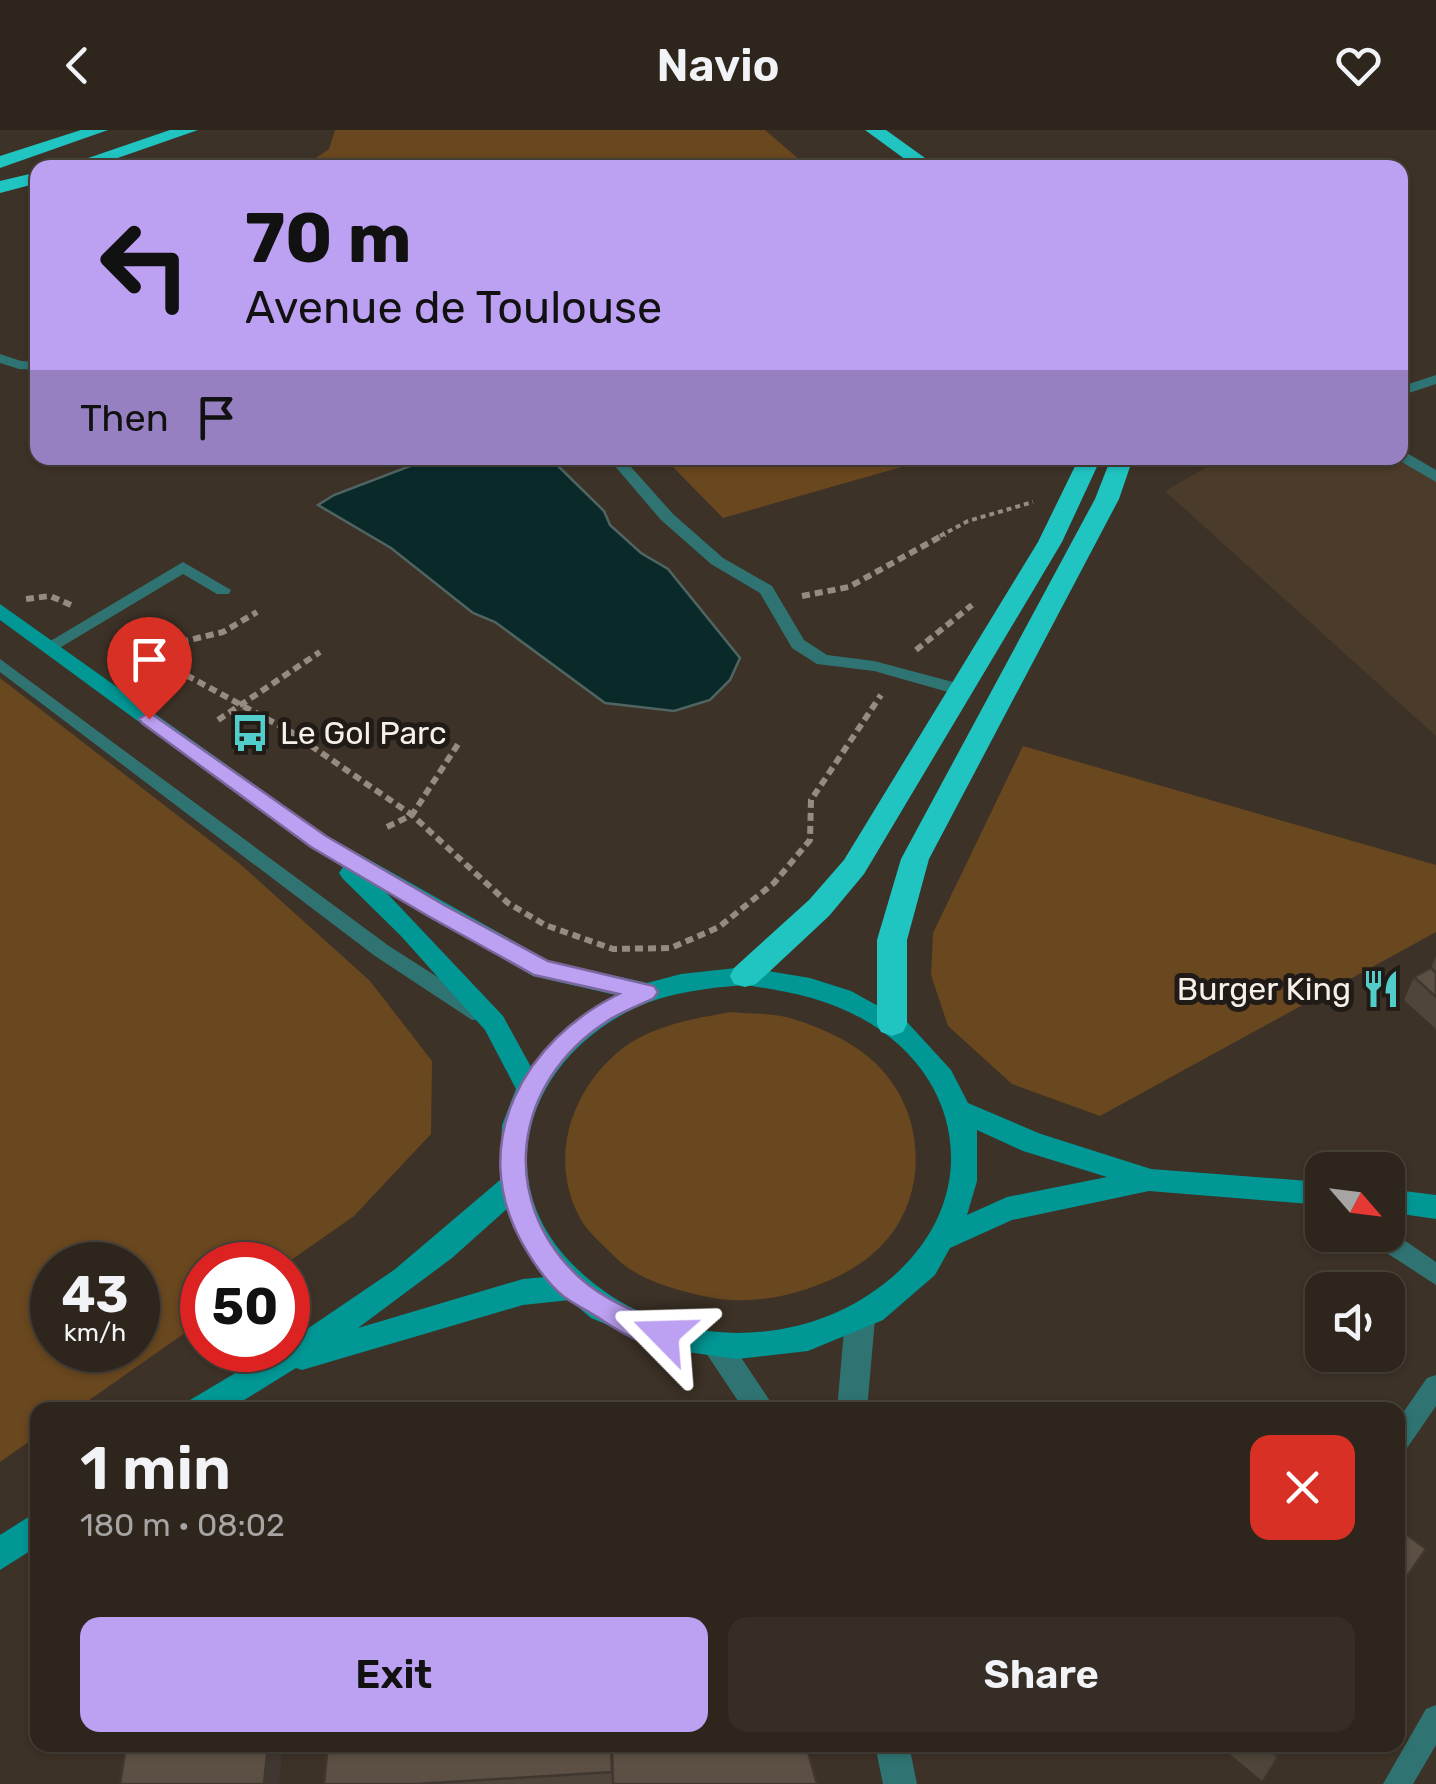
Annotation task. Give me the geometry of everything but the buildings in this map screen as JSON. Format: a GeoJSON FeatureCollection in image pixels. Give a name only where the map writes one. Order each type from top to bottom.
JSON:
{"type":"FeatureCollection","features":[{"type":"Feature","properties":{"kind":"highway"},"geometry":{"type":"LineString","coordinates":[[0,162],[99,130]]}},
{"type":"Feature","properties":{"kind":"highway"},"geometry":{"type":"LineString","coordinates":[[71,160],[156,130]]}},
{"type":"Feature","properties":{"kind":"highway"},"geometry":{"type":"LineString","coordinates":[[93,160],[189,130]]}},
{"type":"Feature","properties":{"kind":"highway"},"geometry":{"type":"LineString","coordinates":[[874,130],[930,160]]}},
{"type":"Feature","properties":{"kind":"highway"},"geometry":{"type":"LineString","coordinates":[[902,130],[933,160]]}},
{"type":"Feature","properties":{"kind":"highway"},"geometry":{"type":"LineString","coordinates":[[0,186],[30,177]]}},
{"type":"Feature","properties":{"kind":"highway"},"geometry":{"type":"LineString","coordinates":[[745,976],[819,908],[854,867],[1024,584],[1087,465]]}},
{"type":"Feature","properties":{"kind":"highway"},"geometry":{"type":"LineString","coordinates":[[892,1024],[892,940],[915,858],[1107,499],[1119,465]]}},
{"type":"Feature","properties":{"kind":"main road"},"geometry":{"type":"LineString","coordinates":[[0,610],[318,842],[542,969],[646,992]]}},
{"type":"Feature","properties":{"kind":"main road"},"geometry":{"type":"LineString","coordinates":[[318,842],[410,930],[494,1024],[529,1089]]}},
{"type":"Feature","properties":{"kind":"main road"},"geometry":{"type":"LineString","coordinates":[[745,976],[785,979],[824,988],[892,1024],[920,1049],[943,1078],[959,1111],[967,1174],[948,1236],[912,1283],[860,1319],[816,1337],[766,1346],[717,1346],[637,1328],[572,1287],[543,1256],[524,1222],[514,1185],[514,1136],[529,1089],[558,1048],[598,1015],[678,982],[745,976]]}},
{"type":"Feature","properties":{"kind":"main road"},"geometry":{"type":"LineString","coordinates":[[959,1111],[1033,1143],[1151,1180],[1305,1194]]}},
{"type":"Feature","properties":{"kind":"main road"},"geometry":{"type":"LineString","coordinates":[[948,1236],[1007,1209],[1151,1180]]}},
{"type":"Feature","properties":{"kind":"main road"},"geometry":{"type":"LineString","coordinates":[[310,1342],[462,1236],[514,1185]]}},
{"type":"Feature","properties":{"kind":"main road"},"geometry":{"type":"LineString","coordinates":[[1405,1203],[1436,1207]]}},
{"type":"Feature","properties":{"kind":"main road"},"geometry":{"type":"LineString","coordinates":[[310,1355],[523,1292],[572,1287]]}},
{"type":"Feature","properties":{"kind":"main road"},"geometry":{"type":"LineString","coordinates":[[215,1402],[265,1372]]}},
{"type":"Feature","properties":{"kind":"main road"},"geometry":{"type":"LineString","coordinates":[[0,1555],[30,1532]]}},
{"type":"Feature","properties":{"kind":"street"},"geometry":{"type":"LineString","coordinates":[[853,1402],[860,1319]]}},
{"type":"Feature","properties":{"kind":"street"},"geometry":{"type":"LineString","coordinates":[[717,1346],[756,1402]]}},
{"type":"Feature","properties":{"kind":"street"},"geometry":{"type":"LineString","coordinates":[[893,1752],[900,1784]]}},
{"type":"Feature","properties":{"kind":"lane"},"geometry":{"type":"LineString","coordinates":[[0,358],[30,364]]}},
{"type":"Feature","properties":{"kind":"lane"},"geometry":{"type":"LineString","coordinates":[[1408,389],[1436,379]]}},
{"type":"Feature","properties":{"kind":"lane"},"geometry":{"type":"LineString","coordinates":[[1408,459],[1436,476]]}},
{"type":"Feature","properties":{"kind":"lane"},"geometry":{"type":"LineString","coordinates":[[621,465],[679,528],[717,561],[766,590],[798,644],[823,660],[896,672],[962,690]]}},
{"type":"Feature","properties":{"kind":"lane"},"geometry":{"type":"LineString","coordinates":[[50,646],[183,567],[222,590]]}},
{"type":"Feature","properties":{"kind":"lane"},"geometry":{"type":"LineString","coordinates":[[0,664],[382,951],[494,1024]]}},
{"type":"Feature","properties":{"kind":"lane"},"geometry":{"type":"LineString","coordinates":[[1403,1252],[1436,1275]]}},
{"type":"Feature","properties":{"kind":"lane"},"geometry":{"type":"LineString","coordinates":[[1405,1430],[1436,1386]]}},
{"type":"Feature","properties":{"kind":"lane"},"geometry":{"type":"LineString","coordinates":[[1396,1784],[1436,1719]]}},
{"type":"Feature","properties":{"kind":"path"},"geometry":{"type":"LineString","coordinates":[[766,590],[803,597],[850,587],[968,520],[1031,502],[1072,498]]}},
{"type":"Feature","properties":{"kind":"path"},"geometry":{"type":"LineString","coordinates":[[0,610],[36,595],[63,598],[140,652],[244,703],[412,814],[508,903],[545,925],[612,950],[671,948],[719,927],[774,883],[810,840],[811,800],[905,659],[966,608],[1024,584]]}},
{"type":"Feature","properties":{"kind":"path"},"geometry":{"type":"LineString","coordinates":[[116,664],[140,652],[223,632],[257,612]]}},
{"type":"Feature","properties":{"kind":"path"},"geometry":{"type":"LineString","coordinates":[[218,720],[320,652]]}},
{"type":"Feature","properties":{"kind":"path"},"geometry":{"type":"LineString","coordinates":[[387,827],[412,814],[460,741]]}},
{"type":"Feature","properties":{"kind":"shaded area"},"geometry":{"type":"Polygon","coordinates":[[[335,130],[765,130],[800,160],[313,160],[329,149],[335,130]]]}},
{"type":"Feature","properties":{"kind":"shaded area"},"geometry":{"type":"Polygon","coordinates":[[[1408,463],[1436,480],[1436,736],[1165,491],[1211,465],[1408,463]]]}},
{"type":"Feature","properties":{"kind":"shaded area"},"geometry":{"type":"Polygon","coordinates":[[[671,465],[908,465],[723,518],[671,465]]]}},
{"type":"Feature","properties":{"kind":"shaded area"},"geometry":{"type":"Polygon","coordinates":[[[0,678],[239,863],[370,981],[432,1061],[431,1134],[354,1216],[310,1247],[310,1242],[180,1242],[180,1336],[160,1350],[160,1242],[30,1242],[30,1372],[129,1372],[86,1402],[30,1402],[30,1441],[0,1462],[0,678]]]}},
{"type":"Feature","properties":{"kind":"shaded area"},"geometry":{"type":"Polygon","coordinates":[[[1023,746],[1436,865],[1436,932],[1100,1116],[1012,1084],[948,1026],[931,975],[933,933],[1023,746]]]}},
{"type":"Feature","properties":{"kind":"shaded area"},"geometry":{"type":"Polygon","coordinates":[[[730,1012],[790,1018],[851,1045],[873,1061],[897,1090],[914,1135],[913,1184],[895,1229],[863,1262],[836,1277],[782,1296],[729,1300],[703,1296],[633,1271],[583,1223],[566,1176],[569,1128],[589,1084],[605,1065],[623,1048],[648,1034],[730,1012]]]}},
{"type":"Feature","properties":{"kind":"water"},"geometry":{"type":"Polygon","coordinates":[[[413,465],[557,465],[604,511],[610,525],[641,553],[668,569],[740,658],[730,680],[710,700],[674,711],[605,703],[495,622],[473,613],[391,548],[318,505],[413,465]]]}},
{"type":"Feature","properties":{"kind":"place","name":"Le Gol Parc"},"geometry":{"type":"Point","coordinates":[250,733]}},
{"type":"Feature","properties":{"kind":"place","name":"Burger King"},"geometry":{"type":"Point","coordinates":[1381,989]}},
{"type":"Feature","properties":{"kind":"route"},"geometry":{"type":"LineString","coordinates":[[149,719],[318,842],[542,969],[646,992],[598,1015],[558,1048],[529,1089],[514,1136],[514,1185],[524,1222],[543,1256],[572,1287],[637,1328],[664,1334]]}}]}
